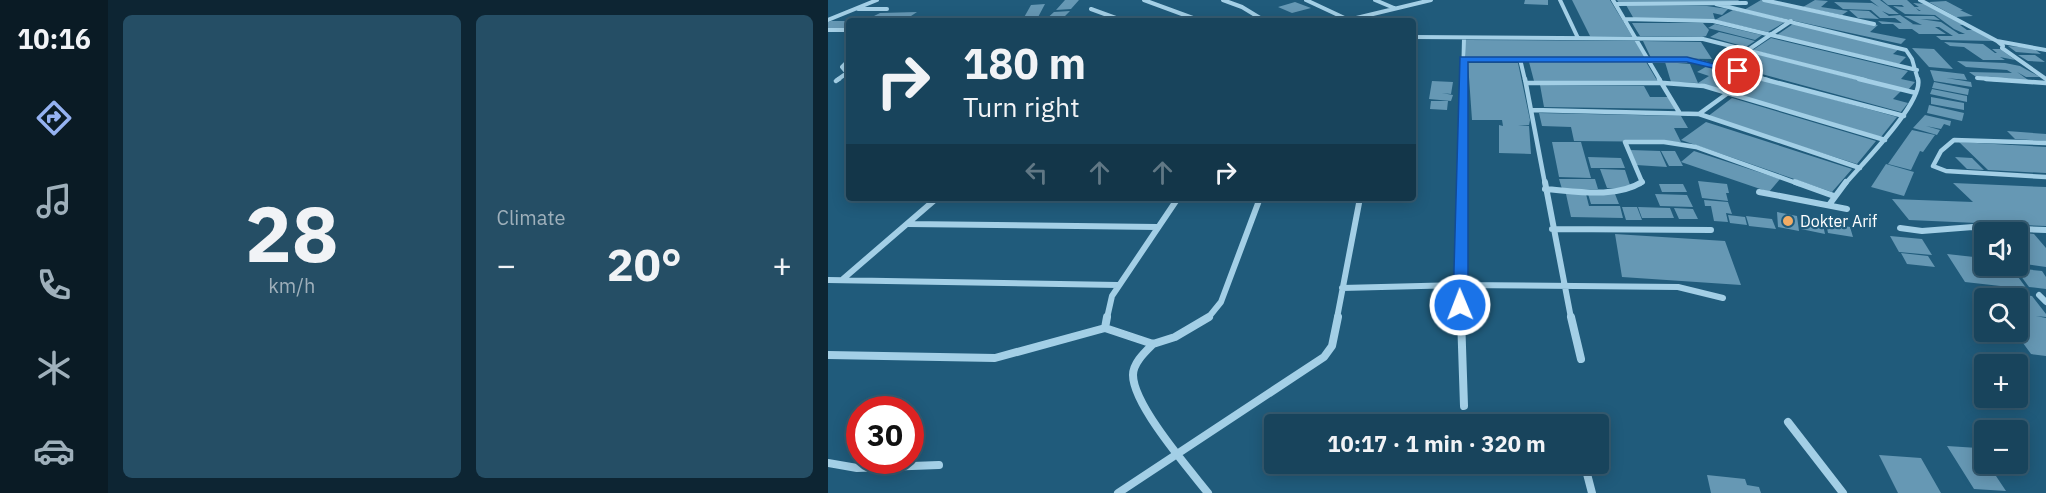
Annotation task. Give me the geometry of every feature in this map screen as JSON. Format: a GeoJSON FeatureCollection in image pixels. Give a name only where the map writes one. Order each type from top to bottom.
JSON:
{"type":"FeatureCollection","features":[{"type":"Feature","properties":{"kind":"street"},"geometry":{"type":"LineString","coordinates":[[829,19],[877,0]]}},
{"type":"Feature","properties":{"kind":"street"},"geometry":{"type":"LineString","coordinates":[[1144,0],[1193,18]]}},
{"type":"Feature","properties":{"kind":"street"},"geometry":{"type":"LineString","coordinates":[[1223,0],[1242,7],[1260,18]]}},
{"type":"Feature","properties":{"kind":"street"},"geometry":{"type":"LineString","coordinates":[[1306,0],[1344,18]]}},
{"type":"Feature","properties":{"kind":"street"},"geometry":{"type":"LineString","coordinates":[[1375,0],[1394,9]]}},
{"type":"Feature","properties":{"kind":"street"},"geometry":{"type":"LineString","coordinates":[[1356,18],[1431,0]]}},
{"type":"Feature","properties":{"kind":"street"},"geometry":{"type":"LineString","coordinates":[[1560,0],[1578,38]]}},
{"type":"Feature","properties":{"kind":"street"},"geometry":{"type":"LineString","coordinates":[[1740,10],[1741,6],[1753,0]]}},
{"type":"Feature","properties":{"kind":"street"},"geometry":{"type":"LineString","coordinates":[[1764,0],[1874,24]]}},
{"type":"Feature","properties":{"kind":"street"},"geometry":{"type":"LineString","coordinates":[[1920,0],[1997,40],[2046,50]]}},
{"type":"Feature","properties":{"kind":"street"},"geometry":{"type":"LineString","coordinates":[[1679,112],[1664,82],[1615,2],[1746,3]]}},
{"type":"Feature","properties":{"kind":"street"},"geometry":{"type":"LineString","coordinates":[[1716,4],[1906,50],[1917,70],[1919,83],[1916,93],[1904,116],[1834,196],[1829,205]]}},
{"type":"Feature","properties":{"kind":"street"},"geometry":{"type":"LineString","coordinates":[[855,9],[887,9]]}},
{"type":"Feature","properties":{"kind":"street"},"geometry":{"type":"LineString","coordinates":[[1091,9],[1116,18]]}},
{"type":"Feature","properties":{"kind":"street"},"geometry":{"type":"LineString","coordinates":[[1624,20],[1707,20],[1917,70]]}},
{"type":"Feature","properties":{"kind":"street"},"geometry":{"type":"LineString","coordinates":[[1748,50],[1791,21]]}},
{"type":"Feature","properties":{"kind":"street"},"geometry":{"type":"LineString","coordinates":[[828,30],[846,30]]}},
{"type":"Feature","properties":{"kind":"street"},"geometry":{"type":"LineString","coordinates":[[1416,37],[1703,39],[1916,93]]}},
{"type":"Feature","properties":{"kind":"street"},"geometry":{"type":"LineString","coordinates":[[1464,38],[1460,285],[1464,406]]}},
{"type":"Feature","properties":{"kind":"street"},"geometry":{"type":"LineString","coordinates":[[1997,40],[2003,46],[2002,48],[2046,81]]}},
{"type":"Feature","properties":{"kind":"street"},"geometry":{"type":"LineString","coordinates":[[1463,59],[1696,61],[1904,116]]}},
{"type":"Feature","properties":{"kind":"street"},"geometry":{"type":"LineString","coordinates":[[1520,59],[1527,83],[1563,286],[1581,359]]}},
{"type":"Feature","properties":{"kind":"street"},"geometry":{"type":"LineString","coordinates":[[836,81],[846,74]]}},
{"type":"Feature","properties":{"kind":"street"},"geometry":{"type":"LineString","coordinates":[[1977,78],[2046,81]]}},
{"type":"Feature","properties":{"kind":"street"},"geometry":{"type":"LineString","coordinates":[[1527,83],[1664,82],[1704,86],[1885,140]]}},
{"type":"Feature","properties":{"kind":"street"},"geometry":{"type":"LineString","coordinates":[[1699,114],[1728,93]]}},
{"type":"Feature","properties":{"kind":"street"},"geometry":{"type":"LineString","coordinates":[[1532,110],[1699,114],[1860,168]]}},
{"type":"Feature","properties":{"kind":"street"},"geometry":{"type":"LineString","coordinates":[[2046,143],[1953,140],[1936,157],[1933,166],[1946,171],[2046,177]]}},
{"type":"Feature","properties":{"kind":"street"},"geometry":{"type":"LineString","coordinates":[[1545,189],[1605,191],[1632,188],[1642,182],[1625,142],[1664,142],[1696,147],[1834,196]]}},
{"type":"Feature","properties":{"kind":"street"},"geometry":{"type":"LineString","coordinates":[[1759,192],[1847,209]]}},
{"type":"Feature","properties":{"kind":"street"},"geometry":{"type":"LineString","coordinates":[[842,280],[934,201]]}},
{"type":"Feature","properties":{"kind":"street"},"geometry":{"type":"LineString","coordinates":[[1105,328],[1112,296],[1118,285],[1176,201]]}},
{"type":"Feature","properties":{"kind":"street"},"geometry":{"type":"LineString","coordinates":[[1208,493],[1178,454],[1137,392],[1133,376],[1138,361],[1153,344],[1175,337],[1208,318],[1216,309],[1259,201]]}},
{"type":"Feature","properties":{"kind":"street"},"geometry":{"type":"LineString","coordinates":[[1118,493],[1324,357],[1332,346],[1359,201]]}},
{"type":"Feature","properties":{"kind":"street"},"geometry":{"type":"LineString","coordinates":[[908,224],[1157,227]]}},
{"type":"Feature","properties":{"kind":"street"},"geometry":{"type":"LineString","coordinates":[[1900,228],[1922,231],[1973,227],[2046,230]]}},
{"type":"Feature","properties":{"kind":"street"},"geometry":{"type":"LineString","coordinates":[[1552,229],[1712,230]]}},
{"type":"Feature","properties":{"kind":"street"},"geometry":{"type":"LineString","coordinates":[[828,280],[1118,285]]}},
{"type":"Feature","properties":{"kind":"street"},"geometry":{"type":"LineString","coordinates":[[1342,288],[1460,285],[1678,288],[1706,292],[1723,298]]}},
{"type":"Feature","properties":{"kind":"street"},"geometry":{"type":"LineString","coordinates":[[2046,295],[2039,295],[2046,302]]}},
{"type":"Feature","properties":{"kind":"street"},"geometry":{"type":"LineString","coordinates":[[828,355],[995,358],[1105,328],[1153,344]]}},
{"type":"Feature","properties":{"kind":"street"},"geometry":{"type":"LineString","coordinates":[[1788,422],[1843,493]]}},
{"type":"Feature","properties":{"kind":"street"},"geometry":{"type":"LineString","coordinates":[[828,463],[857,468],[939,465]]}},
{"type":"Feature","properties":{"kind":"street"},"geometry":{"type":"LineString","coordinates":[[1588,474],[1593,493]]}},
{"type":"Feature","properties":{"kind":"building"},"geometry":{"type":"Polygon","coordinates":[[[1065,0],[1079,0],[1071,9],[1056,10],[1065,0]]]}},
{"type":"Feature","properties":{"kind":"building"},"geometry":{"type":"Polygon","coordinates":[[[1525,0],[1548,0],[1548,5],[1524,4],[1525,0]]]}},
{"type":"Feature","properties":{"kind":"building"},"geometry":{"type":"Polygon","coordinates":[[[1572,0],[1610,0],[1632,36],[1590,36],[1572,0]]]}},
{"type":"Feature","properties":{"kind":"building"},"geometry":{"type":"Polygon","coordinates":[[[1617,0],[1738,0],[1742,3],[1619,3],[1617,0]]]}},
{"type":"Feature","properties":{"kind":"building"},"geometry":{"type":"Polygon","coordinates":[[[1761,0],[1878,25],[1870,32],[1906,39],[1901,44],[1744,10],[1761,0]]]}},
{"type":"Feature","properties":{"kind":"building"},"geometry":{"type":"Polygon","coordinates":[[[1815,0],[1828,1],[1821,7],[1848,11],[1842,15],[1803,7],[1815,0]]]}},
{"type":"Feature","properties":{"kind":"building"},"geometry":{"type":"Polygon","coordinates":[[[1870,0],[1880,0],[1899,14],[1882,11],[1889,16],[1900,15],[1913,24],[1903,24],[1895,18],[1880,18],[1871,10],[1843,9],[1834,2],[1872,3],[1879,7],[1870,0]]]}},
{"type":"Feature","properties":{"kind":"building"},"geometry":{"type":"Polygon","coordinates":[[[1882,0],[1907,0],[1915,7],[1919,7],[1913,3],[1926,4],[1964,25],[1960,25],[1967,30],[1977,30],[1994,41],[1941,40],[1936,36],[1953,36],[1939,27],[1935,27],[1946,34],[1919,34],[1912,29],[1899,29],[1893,24],[1882,24],[1878,21],[1922,25],[1904,16],[1934,16],[1940,20],[1920,19],[1941,22],[1959,34],[1965,34],[1935,15],[1905,14],[1893,6],[1904,7],[1902,5],[1888,5],[1882,0]]]}},
{"type":"Feature","properties":{"kind":"building"},"geometry":{"type":"Polygon","coordinates":[[[1946,1],[1973,16],[1956,17],[1929,2],[1946,1]]]}},
{"type":"Feature","properties":{"kind":"building"},"geometry":{"type":"Polygon","coordinates":[[[1295,2],[1311,8],[1292,13],[1278,7],[1295,2]]]}},
{"type":"Feature","properties":{"kind":"building"},"geometry":{"type":"Polygon","coordinates":[[[1045,4],[1038,18],[1024,18],[1031,5],[1045,4]]]}},
{"type":"Feature","properties":{"kind":"building"},"geometry":{"type":"Polygon","coordinates":[[[1626,5],[1707,6],[1728,9],[1722,15],[1713,13],[1715,20],[1634,19],[1626,5]]]}},
{"type":"Feature","properties":{"kind":"building"},"geometry":{"type":"Polygon","coordinates":[[[1733,10],[1785,22],[1768,32],[1715,20],[1733,10]]]}},
{"type":"Feature","properties":{"kind":"building"},"geometry":{"type":"Polygon","coordinates":[[[1849,10],[1869,11],[1879,19],[1858,18],[1849,10]]]}},
{"type":"Feature","properties":{"kind":"building"},"geometry":{"type":"Polygon","coordinates":[[[1070,11],[1063,18],[1047,18],[1054,12],[1070,11]]]}},
{"type":"Feature","properties":{"kind":"building"},"geometry":{"type":"Polygon","coordinates":[[[917,12],[911,16],[874,16],[880,13],[917,12]]]}},
{"type":"Feature","properties":{"kind":"building"},"geometry":{"type":"Polygon","coordinates":[[[846,21],[846,29],[828,29],[828,22],[846,21]]]}},
{"type":"Feature","properties":{"kind":"building"},"geometry":{"type":"Polygon","coordinates":[[[1632,23],[1703,23],[1709,30],[1706,36],[1702,37],[1640,36],[1632,23]]]}},
{"type":"Feature","properties":{"kind":"building"},"geometry":{"type":"Polygon","coordinates":[[[1715,24],[1762,35],[1755,40],[1708,28],[1715,24]]]}},
{"type":"Feature","properties":{"kind":"building"},"geometry":{"type":"Polygon","coordinates":[[[1793,24],[1900,48],[1893,54],[1906,57],[1899,64],[1777,35],[1793,24]]]}},
{"type":"Feature","properties":{"kind":"building"},"geometry":{"type":"Polygon","coordinates":[[[1719,32],[1755,41],[1746,47],[1710,37],[1719,32]]]}},
{"type":"Feature","properties":{"kind":"building"},"geometry":{"type":"Polygon","coordinates":[[[1771,38],[1908,71],[1901,79],[1915,82],[1908,90],[1753,50],[1771,38]]]}},
{"type":"Feature","properties":{"kind":"building"},"geometry":{"type":"Polygon","coordinates":[[[1465,40],[1636,41],[1646,58],[1466,57],[1465,40]]]}},
{"type":"Feature","properties":{"kind":"building"},"geometry":{"type":"Polygon","coordinates":[[[1643,41],[1701,42],[1712,59],[1651,58],[1643,41]]]}},
{"type":"Feature","properties":{"kind":"building"},"geometry":{"type":"Polygon","coordinates":[[[1944,42],[1983,44],[1995,53],[1997,53],[1992,49],[2000,49],[2015,60],[2000,57],[2005,60],[1983,60],[1964,47],[1950,46],[1944,42]]]}},
{"type":"Feature","properties":{"kind":"building"},"geometry":{"type":"Polygon","coordinates":[[[2008,46],[2033,48],[2041,54],[2016,52],[2008,46]]]}},
{"type":"Feature","properties":{"kind":"building"},"geometry":{"type":"Polygon","coordinates":[[[1734,48],[1901,91],[1893,99],[1908,103],[1901,112],[1714,61],[1734,48]]]}},
{"type":"Feature","properties":{"kind":"building"},"geometry":{"type":"Polygon","coordinates":[[[1912,48],[1934,49],[1953,69],[1929,67],[1912,48]]]}},
{"type":"Feature","properties":{"kind":"building"},"geometry":{"type":"Polygon","coordinates":[[[2018,55],[2035,55],[2045,62],[2028,61],[2018,55]]]}},
{"type":"Feature","properties":{"kind":"building"},"geometry":{"type":"Polygon","coordinates":[[[1957,61],[2005,63],[2020,66],[2040,77],[2026,77],[2017,72],[2031,82],[1979,79],[1969,72],[2012,73],[2007,70],[1966,67],[1957,61]]]}},
{"type":"Feature","properties":{"kind":"building"},"geometry":{"type":"Polygon","coordinates":[[[1529,62],[1646,62],[1658,82],[1534,81],[1529,62]]]}},
{"type":"Feature","properties":{"kind":"building"},"geometry":{"type":"Polygon","coordinates":[[[1665,62],[1690,64],[1698,83],[1671,82],[1665,62]]]}},
{"type":"Feature","properties":{"kind":"building"},"geometry":{"type":"Polygon","coordinates":[[[1468,63],[1518,63],[1530,120],[1529,125],[1518,126],[1529,126],[1531,154],[1499,153],[1499,125],[1503,126],[1502,120],[1472,120],[1468,63]]]}},
{"type":"Feature","properties":{"kind":"building"},"geometry":{"type":"Polygon","coordinates":[[[1709,65],[1897,117],[1881,137],[1698,83],[1709,76],[1697,72],[1709,65]]]}},
{"type":"Feature","properties":{"kind":"building"},"geometry":{"type":"Polygon","coordinates":[[[1930,70],[1964,74],[1967,80],[1946,78],[1971,82],[1972,87],[1934,81],[1930,70]]]}},
{"type":"Feature","properties":{"kind":"building"},"geometry":{"type":"Polygon","coordinates":[[[1432,81],[1453,82],[1451,94],[1442,93],[1453,95],[1451,101],[1429,99],[1432,81]]]}},
{"type":"Feature","properties":{"kind":"building"},"geometry":{"type":"Polygon","coordinates":[[[1934,82],[1969,89],[1968,95],[1932,88],[1934,82]]]}},
{"type":"Feature","properties":{"kind":"building"},"geometry":{"type":"Polygon","coordinates":[[[1540,85],[1644,86],[1650,97],[1669,97],[1675,109],[1544,107],[1540,85]]]}},
{"type":"Feature","properties":{"kind":"building"},"geometry":{"type":"Polygon","coordinates":[[[1932,89],[1967,96],[1967,102],[1930,94],[1932,89]]]}},
{"type":"Feature","properties":{"kind":"building"},"geometry":{"type":"Polygon","coordinates":[[[1931,97],[1964,103],[1964,110],[1931,104],[1931,97]]]}},
{"type":"Feature","properties":{"kind":"building"},"geometry":{"type":"Polygon","coordinates":[[[1732,98],[1876,141],[1857,164],[1707,117],[1732,98]]]}},
{"type":"Feature","properties":{"kind":"building"},"geometry":{"type":"Polygon","coordinates":[[[1431,101],[1448,101],[1447,110],[1430,109],[1431,101]]]}},
{"type":"Feature","properties":{"kind":"building"},"geometry":{"type":"Polygon","coordinates":[[[1929,105],[1964,113],[1962,121],[1927,113],[1929,105]]]}},
{"type":"Feature","properties":{"kind":"building"},"geometry":{"type":"Polygon","coordinates":[[[1539,113],[1681,116],[1688,128],[1674,128],[1681,142],[1574,141],[1571,127],[1542,126],[1539,113]]]}},
{"type":"Feature","properties":{"kind":"building"},"geometry":{"type":"Polygon","coordinates":[[[1925,115],[1951,121],[1950,126],[1944,124],[1941,129],[1926,126],[1940,130],[1937,135],[1913,128],[1925,115]]]}},
{"type":"Feature","properties":{"kind":"building"},"geometry":{"type":"Polygon","coordinates":[[[1706,122],[1852,169],[1832,192],[1681,140],[1706,122]]]}},
{"type":"Feature","properties":{"kind":"building"},"geometry":{"type":"Polygon","coordinates":[[[1912,130],[1935,135],[1923,152],[1920,151],[1911,170],[1888,164],[1912,130]]]}},
{"type":"Feature","properties":{"kind":"building"},"geometry":{"type":"Polygon","coordinates":[[[2007,131],[2046,134],[2046,141],[2015,139],[2007,131]]]}},
{"type":"Feature","properties":{"kind":"building"},"geometry":{"type":"Polygon","coordinates":[[[1552,142],[1581,142],[1591,178],[1559,177],[1552,142]]]}},
{"type":"Feature","properties":{"kind":"building"},"geometry":{"type":"Polygon","coordinates":[[[1959,142],[2046,147],[2046,173],[1988,170],[1959,142]]]}},
{"type":"Feature","properties":{"kind":"building"},"geometry":{"type":"Polygon","coordinates":[[[1630,150],[1660,151],[1667,167],[1636,165],[1630,150]]]}},
{"type":"Feature","properties":{"kind":"building"},"geometry":{"type":"Polygon","coordinates":[[[1661,151],[1675,151],[1683,166],[1669,166],[1661,151]]]}},
{"type":"Feature","properties":{"kind":"building"},"geometry":{"type":"Polygon","coordinates":[[[1694,151],[1780,179],[1769,192],[1681,162],[1694,151]]]}},
{"type":"Feature","properties":{"kind":"building"},"geometry":{"type":"Polygon","coordinates":[[[1588,157],[1621,158],[1625,168],[1591,168],[1588,157]]]}},
{"type":"Feature","properties":{"kind":"building"},"geometry":{"type":"Polygon","coordinates":[[[1955,157],[1972,158],[1984,170],[1967,169],[1955,157]]]}},
{"type":"Feature","properties":{"kind":"building"},"geometry":{"type":"Polygon","coordinates":[[[1886,164],[1914,172],[1904,196],[1871,187],[1886,164]]]}},
{"type":"Feature","properties":{"kind":"building"},"geometry":{"type":"Polygon","coordinates":[[[1600,169],[1625,170],[1631,188],[1607,188],[1600,169]]]}},
{"type":"Feature","properties":{"kind":"building"},"geometry":{"type":"Polygon","coordinates":[[[1559,179],[1595,179],[1598,189],[1562,189],[1559,179]]]}},
{"type":"Feature","properties":{"kind":"building"},"geometry":{"type":"Polygon","coordinates":[[[1698,181],[1727,184],[1728,201],[1702,198],[1698,181]]]}},
{"type":"Feature","properties":{"kind":"building"},"geometry":{"type":"Polygon","coordinates":[[[1953,183],[2046,187],[2046,226],[2028,225],[2028,222],[1909,220],[1892,199],[1973,202],[1953,183]]]}},
{"type":"Feature","properties":{"kind":"building"},"geometry":{"type":"Polygon","coordinates":[[[1659,184],[1683,184],[1687,192],[1662,192],[1659,184]]]}},
{"type":"Feature","properties":{"kind":"building"},"geometry":{"type":"Polygon","coordinates":[[[1566,194],[1586,194],[1589,206],[1620,206],[1623,218],[1571,217],[1566,194]]]}},
{"type":"Feature","properties":{"kind":"building"},"geometry":{"type":"Polygon","coordinates":[[[1588,194],[1615,194],[1619,204],[1591,204],[1588,194]]]}},
{"type":"Feature","properties":{"kind":"building"},"geometry":{"type":"Polygon","coordinates":[[[1655,194],[1687,195],[1693,207],[1660,206],[1655,194]]]}},
{"type":"Feature","properties":{"kind":"building"},"geometry":{"type":"Polygon","coordinates":[[[1704,200],[1728,202],[1732,214],[1726,213],[1728,222],[1714,221],[1711,206],[1705,206],[1704,200]]]}},
{"type":"Feature","properties":{"kind":"building"},"geometry":{"type":"Polygon","coordinates":[[[1622,207],[1637,207],[1642,220],[1626,220],[1622,207]]]}},
{"type":"Feature","properties":{"kind":"building"},"geometry":{"type":"Polygon","coordinates":[[[1638,207],[1670,208],[1674,218],[1642,218],[1638,207]]]}},
{"type":"Feature","properties":{"kind":"building"},"geometry":{"type":"Polygon","coordinates":[[[1674,208],[1693,209],[1698,219],[1679,219],[1674,208]]]}},
{"type":"Feature","properties":{"kind":"building","name":"Dokter Arif"},"geometry":{"type":"Polygon","coordinates":[[[1777,212],[1797,216],[1799,231],[1778,227],[1777,212]]]}},
{"type":"Feature","properties":{"kind":"building"},"geometry":{"type":"Polygon","coordinates":[[[1728,215],[1745,217],[1747,225],[1730,223],[1728,215]]]}},
{"type":"Feature","properties":{"kind":"building"},"geometry":{"type":"Polygon","coordinates":[[[1746,216],[1772,219],[1776,229],[1749,226],[1746,216]]]}},
{"type":"Feature","properties":{"kind":"building"},"geometry":{"type":"Polygon","coordinates":[[[1800,221],[1823,225],[1825,234],[1801,229],[1800,221]]]}},
{"type":"Feature","properties":{"kind":"building"},"geometry":{"type":"Polygon","coordinates":[[[1826,223],[1850,227],[1853,237],[1828,233],[1826,223]]]}},
{"type":"Feature","properties":{"kind":"building"},"geometry":{"type":"Polygon","coordinates":[[[2028,233],[2034,234],[2046,248],[2046,267],[2028,264],[2028,233]]]}},
{"type":"Feature","properties":{"kind":"building"},"geometry":{"type":"Polygon","coordinates":[[[1615,234],[1725,241],[1741,285],[1622,277],[1615,234]]]}},
{"type":"Feature","properties":{"kind":"building"},"geometry":{"type":"Polygon","coordinates":[[[1890,236],[1922,239],[1932,255],[1899,252],[1890,236]]]}},
{"type":"Feature","properties":{"kind":"building"},"geometry":{"type":"Polygon","coordinates":[[[1901,253],[1928,256],[1935,267],[1907,264],[1901,253]]]}},
{"type":"Feature","properties":{"kind":"building"},"geometry":{"type":"Polygon","coordinates":[[[1947,254],[1974,257],[1974,276],[2017,276],[2026,288],[2018,288],[1965,282],[1947,254]]]}},
{"type":"Feature","properties":{"kind":"building"},"geometry":{"type":"Polygon","coordinates":[[[2028,269],[2042,271],[2046,277],[2046,289],[2029,287],[2021,276],[2028,276],[2028,269]]]}},
{"type":"Feature","properties":{"kind":"building"},"geometry":{"type":"Polygon","coordinates":[[[2028,296],[2032,296],[2046,314],[2046,317],[2036,316],[2046,318],[2046,356],[2031,354],[2022,342],[2028,342],[2028,296]]]}},
{"type":"Feature","properties":{"kind":"building"},"geometry":{"type":"Polygon","coordinates":[[[1947,446],[1974,448],[1974,474],[1995,474],[2006,491],[1974,489],[1947,446]]]}},
{"type":"Feature","properties":{"kind":"building"},"geometry":{"type":"Polygon","coordinates":[[[1879,455],[1921,458],[1941,493],[1898,493],[1879,455]]]}},
{"type":"Feature","properties":{"kind":"building"},"geometry":{"type":"Polygon","coordinates":[[[1707,475],[1745,479],[1747,485],[1759,487],[1761,493],[1711,493],[1707,475]]]}},
{"type":"Feature","properties":{"kind":"place","name":"Dokter Arif"},"geometry":{"type":"Point","coordinates":[1788,221]}},
{"type":"Feature","properties":{"kind":"route"},"geometry":{"type":"LineString","coordinates":[[1460,305],[1463,59],[1687,60],[1738,71]]}}]}
